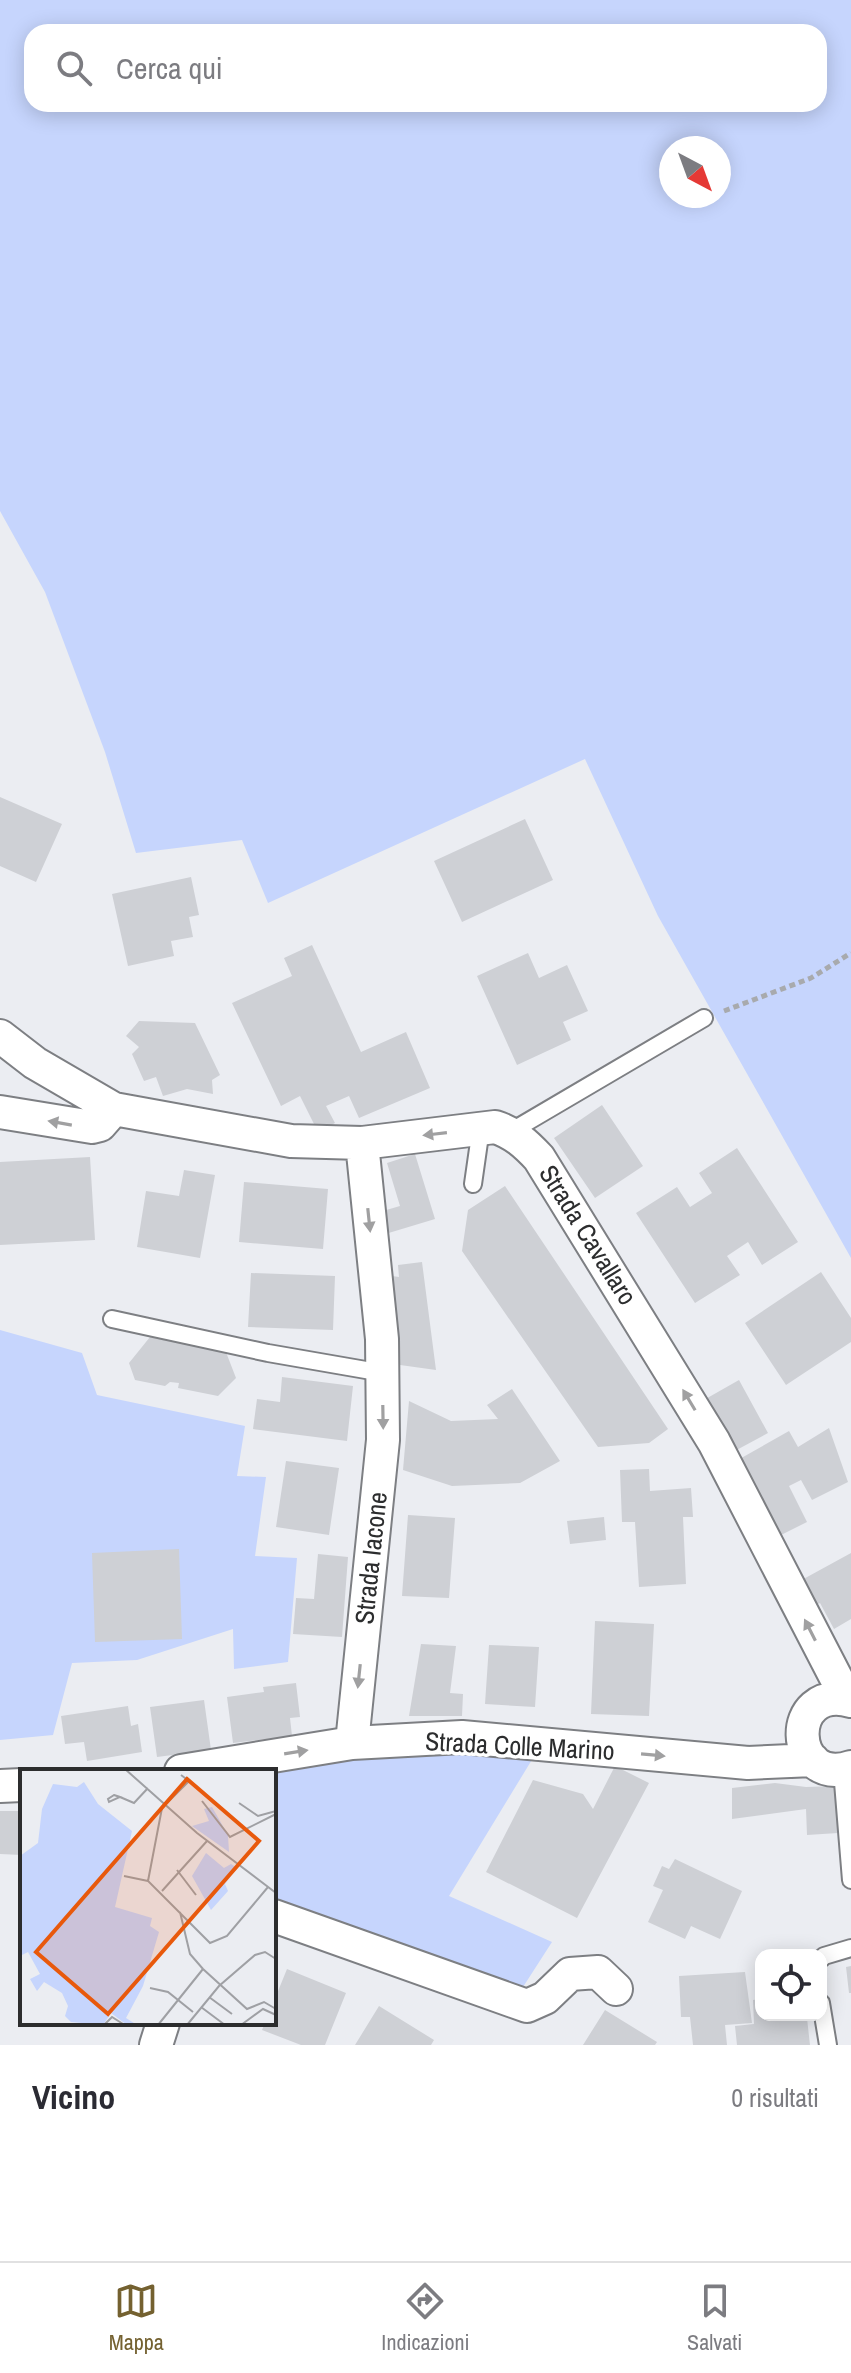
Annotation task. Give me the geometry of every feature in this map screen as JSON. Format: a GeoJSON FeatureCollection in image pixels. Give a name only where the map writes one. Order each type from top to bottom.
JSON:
{"type":"FeatureCollection","features":[{"type":"Feature","properties":{"kind":"street"},"geometry":{"type":"LineString","coordinates":[[0,1036],[35,1063],[114,1109],[291,1141],[362,1143],[495,1130]]}},
{"type":"Feature","properties":{"kind":"street"},"geometry":{"type":"LineString","coordinates":[[0,1112],[92,1127],[100,1125],[114,1109]]}},
{"type":"Feature","properties":{"kind":"street","name":"Strada Cavallaro"},"geometry":{"type":"LineString","coordinates":[[495,1130],[539,1158],[668,1365],[714,1442],[849,1700]]}},
{"type":"Feature","properties":{"kind":"street","name":"Strada Iacone"},"geometry":{"type":"LineString","coordinates":[[352,1743],[383,1440],[382,1339],[362,1143]]}},
{"type":"Feature","properties":{"kind":"street"},"geometry":{"type":"LineString","coordinates":[[835,1766],[803,1745],[802,1726],[806,1716],[819,1703],[837,1698],[849,1700]]}},
{"type":"Feature","properties":{"kind":"street","name":"Strada Colle Marino"},"geometry":{"type":"LineString","coordinates":[[193,1769],[352,1743],[462,1737],[748,1763],[835,1766]]}},
{"type":"Feature","properties":{"kind":"street"},"geometry":{"type":"LineString","coordinates":[[0,1786],[20,1785]]}},
{"type":"Feature","properties":{"kind":"street"},"geometry":{"type":"LineString","coordinates":[[276,1917],[527,2006],[545,1998],[570,1974],[598,1972],[616,1989]]}},
{"type":"Feature","properties":{"kind":"street"},"geometry":{"type":"LineString","coordinates":[[156,2045],[162,2025]]}},
{"type":"Feature","properties":{"kind":"lane"},"geometry":{"type":"LineString","coordinates":[[473,1184],[495,1130],[704,1018]]}},
{"type":"Feature","properties":{"kind":"lane"},"geometry":{"type":"LineString","coordinates":[[112,1319],[268,1353],[383,1373]]}},
{"type":"Feature","properties":{"kind":"lane"},"geometry":{"type":"LineString","coordinates":[[835,1766],[851,1880]]}},
{"type":"Feature","properties":{"kind":"lane"},"geometry":{"type":"LineString","coordinates":[[827,1955],[851,1948]]}},
{"type":"Feature","properties":{"kind":"lane"},"geometry":{"type":"LineString","coordinates":[[824,2021],[828,2045]]}},
{"type":"Feature","properties":{"kind":"path"},"geometry":{"type":"LineString","coordinates":[[704,1018],[811,978],[851,953]]}},
{"type":"Feature","properties":{"kind":"shaded area"},"geometry":{"type":"Polygon","coordinates":[[[0,0],[851,0],[851,1258],[658,916],[585,759],[268,903],[242,840],[136,853],[105,752],[45,592],[0,511],[0,0]]]}},
{"type":"Feature","properties":{"kind":"shaded area"},"geometry":{"type":"Polygon","coordinates":[[[0,1330],[82,1353],[97,1395],[245,1426],[237,1476],[266,1477],[255,1556],[297,1558],[288,1662],[234,1669],[233,1629],[137,1660],[72,1663],[53,1735],[0,1740],[0,1330]]]}},
{"type":"Feature","properties":{"kind":"shaded area"},"geometry":{"type":"Polygon","coordinates":[[[434,1752],[533,1758],[449,1896],[552,1942],[514,2001],[276,1918],[276,1771],[332,1760],[434,1752]]]}},
{"type":"Feature","properties":{"kind":"building"},"geometry":{"type":"Polygon","coordinates":[[[0,797],[62,824],[36,882],[0,866],[0,797]]]}},
{"type":"Feature","properties":{"kind":"building"},"geometry":{"type":"Polygon","coordinates":[[[525,819],[553,880],[462,922],[434,861],[525,819]]]}},
{"type":"Feature","properties":{"kind":"building"},"geometry":{"type":"Polygon","coordinates":[[[191,877],[199,915],[189,917],[193,937],[171,941],[174,956],[128,966],[112,894],[191,877]]]}},
{"type":"Feature","properties":{"kind":"building"},"geometry":{"type":"Polygon","coordinates":[[[312,945],[361,1052],[406,1032],[430,1088],[359,1118],[349,1096],[326,1106],[335,1123],[318,1132],[300,1096],[281,1106],[232,1003],[292,976],[284,958],[312,945]]]}},
{"type":"Feature","properties":{"kind":"building"},"geometry":{"type":"Polygon","coordinates":[[[528,953],[539,978],[567,965],[588,1011],[563,1022],[571,1040],[517,1065],[477,976],[528,953]]]}},
{"type":"Feature","properties":{"kind":"building"},"geometry":{"type":"Polygon","coordinates":[[[139,1021],[195,1023],[220,1075],[212,1080],[213,1094],[187,1089],[163,1096],[156,1077],[144,1081],[132,1054],[139,1047],[126,1036],[139,1021]]]}},
{"type":"Feature","properties":{"kind":"building"},"geometry":{"type":"Polygon","coordinates":[[[602,1105],[643,1166],[595,1198],[554,1138],[602,1105]]]}},
{"type":"Feature","properties":{"kind":"building"},"geometry":{"type":"Polygon","coordinates":[[[737,1148],[798,1242],[762,1265],[748,1242],[727,1256],[740,1275],[695,1303],[636,1213],[677,1187],[690,1207],[712,1193],[699,1173],[737,1148]]]}},
{"type":"Feature","properties":{"kind":"building"},"geometry":{"type":"Polygon","coordinates":[[[415,1154],[435,1219],[382,1235],[376,1213],[400,1206],[387,1163],[415,1154]]]}},
{"type":"Feature","properties":{"kind":"building"},"geometry":{"type":"Polygon","coordinates":[[[90,1157],[95,1240],[0,1245],[0,1162],[90,1157]]]}},
{"type":"Feature","properties":{"kind":"building"},"geometry":{"type":"Polygon","coordinates":[[[184,1170],[215,1175],[200,1258],[137,1247],[146,1191],[179,1196],[184,1170]]]}},
{"type":"Feature","properties":{"kind":"building"},"geometry":{"type":"Polygon","coordinates":[[[244,1182],[328,1189],[323,1249],[239,1242],[244,1182]]]}},
{"type":"Feature","properties":{"kind":"building"},"geometry":{"type":"Polygon","coordinates":[[[505,1186],[668,1429],[649,1443],[598,1447],[462,1251],[468,1210],[505,1186]]]}},
{"type":"Feature","properties":{"kind":"building"},"geometry":{"type":"Polygon","coordinates":[[[422,1262],[436,1370],[393,1364],[385,1275],[399,1277],[398,1265],[422,1262]]]}},
{"type":"Feature","properties":{"kind":"building"},"geometry":{"type":"Polygon","coordinates":[[[821,1272],[851,1318],[851,1342],[786,1385],[745,1323],[821,1272]]]}},
{"type":"Feature","properties":{"kind":"building"},"geometry":{"type":"Polygon","coordinates":[[[251,1273],[335,1276],[333,1330],[248,1327],[251,1273]]]}},
{"type":"Feature","properties":{"kind":"building"},"geometry":{"type":"Polygon","coordinates":[[[150,1337],[190,1345],[192,1340],[224,1347],[236,1378],[218,1396],[178,1388],[179,1383],[170,1382],[165,1386],[135,1380],[129,1363],[150,1337]]]}},
{"type":"Feature","properties":{"kind":"building"},"geometry":{"type":"Polygon","coordinates":[[[282,1377],[353,1386],[347,1441],[253,1429],[257,1399],[280,1402],[282,1377]]]}},
{"type":"Feature","properties":{"kind":"building"},"geometry":{"type":"Polygon","coordinates":[[[739,1380],[768,1433],[731,1453],[702,1401],[739,1380]]]}},
{"type":"Feature","properties":{"kind":"building"},"geometry":{"type":"Polygon","coordinates":[[[512,1389],[560,1461],[520,1483],[452,1486],[403,1470],[409,1401],[451,1421],[498,1419],[487,1405],[512,1389]]]}},
{"type":"Feature","properties":{"kind":"building"},"geometry":{"type":"Polygon","coordinates":[[[829,1428],[848,1482],[812,1500],[801,1480],[789,1486],[807,1522],[769,1541],[736,1461],[789,1431],[798,1447],[829,1428]]]}},
{"type":"Feature","properties":{"kind":"building"},"geometry":{"type":"Polygon","coordinates":[[[286,1461],[339,1468],[329,1535],[276,1527],[286,1461]]]}},
{"type":"Feature","properties":{"kind":"building"},"geometry":{"type":"Polygon","coordinates":[[[649,1469],[650,1491],[691,1488],[693,1517],[683,1517],[686,1584],[639,1587],[635,1522],[622,1522],[620,1470],[649,1469]]]}},
{"type":"Feature","properties":{"kind":"building"},"geometry":{"type":"Polygon","coordinates":[[[408,1515],[455,1518],[449,1598],[402,1596],[408,1515]]]}},
{"type":"Feature","properties":{"kind":"building"},"geometry":{"type":"Polygon","coordinates":[[[604,1517],[606,1540],[570,1544],[567,1521],[604,1517]]]}},
{"type":"Feature","properties":{"kind":"building"},"geometry":{"type":"Polygon","coordinates":[[[179,1549],[182,1639],[95,1642],[92,1553],[179,1549]]]}},
{"type":"Feature","properties":{"kind":"building"},"geometry":{"type":"Polygon","coordinates":[[[851,1553],[851,1619],[834,1629],[820,1603],[812,1607],[798,1582],[851,1553]]]}},
{"type":"Feature","properties":{"kind":"building"},"geometry":{"type":"Polygon","coordinates":[[[318,1554],[348,1557],[342,1637],[293,1634],[296,1598],[314,1599],[318,1554]]]}},
{"type":"Feature","properties":{"kind":"building"},"geometry":{"type":"Polygon","coordinates":[[[595,1621],[654,1624],[649,1716],[591,1714],[595,1621]]]}},
{"type":"Feature","properties":{"kind":"building"},"geometry":{"type":"Polygon","coordinates":[[[421,1644],[456,1646],[450,1693],[463,1694],[462,1716],[409,1716],[421,1644]]]}},
{"type":"Feature","properties":{"kind":"building"},"geometry":{"type":"Polygon","coordinates":[[[489,1645],[539,1647],[535,1707],[485,1704],[489,1645]]]}},
{"type":"Feature","properties":{"kind":"building"},"geometry":{"type":"Polygon","coordinates":[[[296,1683],[300,1717],[290,1718],[292,1736],[233,1743],[227,1697],[264,1692],[263,1687],[296,1683]]]}},
{"type":"Feature","properties":{"kind":"building"},"geometry":{"type":"Polygon","coordinates":[[[204,1700],[211,1750],[157,1757],[150,1707],[204,1700]]]}},
{"type":"Feature","properties":{"kind":"building"},"geometry":{"type":"Polygon","coordinates":[[[128,1706],[131,1726],[138,1724],[142,1752],[87,1761],[84,1742],[65,1744],[61,1716],[128,1706]]]}},
{"type":"Feature","properties":{"kind":"building"},"geometry":{"type":"Polygon","coordinates":[[[615,1766],[649,1783],[577,1918],[486,1872],[533,1780],[583,1794],[593,1809],[615,1766]]]}},
{"type":"Feature","properties":{"kind":"building"},"geometry":{"type":"Polygon","coordinates":[[[775,1783],[806,1787],[836,1786],[838,1833],[807,1835],[806,1809],[732,1819],[732,1788],[775,1783]]]}},
{"type":"Feature","properties":{"kind":"building"},"geometry":{"type":"Polygon","coordinates":[[[0,1811],[20,1811],[20,1855],[0,1854],[0,1811]]]}},
{"type":"Feature","properties":{"kind":"building"},"geometry":{"type":"Polygon","coordinates":[[[675,1859],[742,1891],[720,1939],[691,1926],[685,1939],[648,1922],[663,1890],[653,1886],[662,1866],[669,1869],[675,1859]]]}},
{"type":"Feature","properties":{"kind":"building"},"geometry":{"type":"Polygon","coordinates":[[[851,1966],[851,1993],[849,1993],[846,1967],[851,1966]]]}},
{"type":"Feature","properties":{"kind":"building"},"geometry":{"type":"Polygon","coordinates":[[[287,1969],[346,1993],[325,2045],[301,2045],[262,2030],[264,2025],[276,2025],[276,1996],[287,1969]]]}},
{"type":"Feature","properties":{"kind":"building"},"geometry":{"type":"Polygon","coordinates":[[[745,1972],[752,2023],[725,2025],[727,2045],[693,2045],[690,2017],[681,2017],[679,1976],[745,1972]]]}},
{"type":"Feature","properties":{"kind":"building"},"geometry":{"type":"Polygon","coordinates":[[[753,2000],[755,2021],[807,2021],[810,2045],[737,2045],[735,2026],[754,2024],[753,2000]]]}},
{"type":"Feature","properties":{"kind":"building"},"geometry":{"type":"Polygon","coordinates":[[[379,2006],[434,2040],[431,2045],[355,2045],[379,2006]]]}},
{"type":"Feature","properties":{"kind":"building"},"geometry":{"type":"Polygon","coordinates":[[[605,2010],[657,2042],[655,2045],[583,2045],[605,2010]]]}}]}
